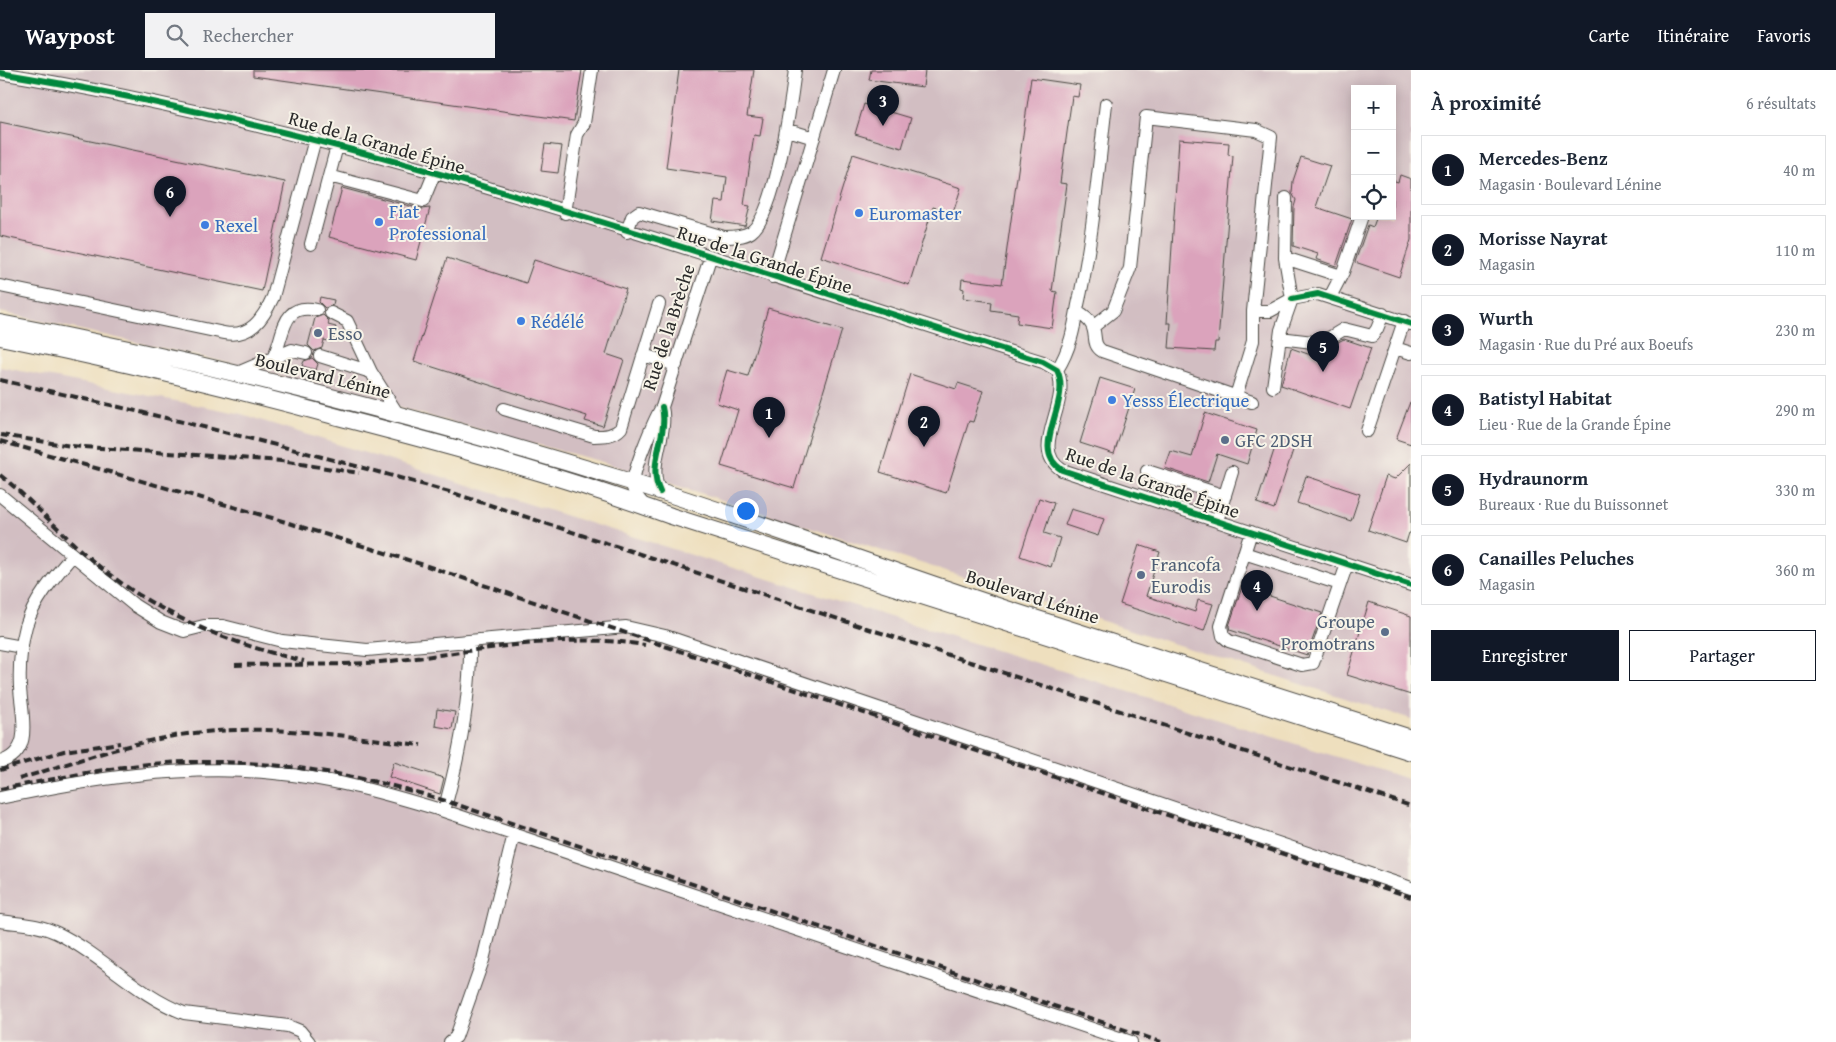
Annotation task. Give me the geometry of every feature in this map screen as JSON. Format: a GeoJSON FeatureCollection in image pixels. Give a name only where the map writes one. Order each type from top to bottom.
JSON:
{"type":"FeatureCollection","features":[{"type":"Feature","properties":{"kind":"main road","name":"Boulevard Lénine"},"geometry":{"type":"LineString","coordinates":[[0,323],[235,374],[396,413],[645,486],[1013,611],[1411,738]]}},
{"type":"Feature","properties":{"kind":"main road","name":"Boulevard Lénine"},"geometry":{"type":"LineString","coordinates":[[0,337],[141,366],[424,439],[617,496],[647,508],[1411,752]]}},
{"type":"Feature","properties":{"kind":"street"},"geometry":{"type":"LineString","coordinates":[[565,213],[577,135],[584,123],[592,70]]}},
{"type":"Feature","properties":{"kind":"street"},"geometry":{"type":"LineString","coordinates":[[627,232],[632,217],[638,212],[724,237],[733,237],[751,232],[758,225],[766,207],[788,130],[795,70]]}},
{"type":"Feature","properties":{"kind":"street"},"geometry":{"type":"LineString","coordinates":[[772,277],[834,70]]}},
{"type":"Feature","properties":{"kind":"street","name":"Rue de la Grande Épine"},"geometry":{"type":"LineString","coordinates":[[0,73],[111,93],[243,121],[337,146],[565,213],[1043,362],[1057,370],[1062,383],[1062,393],[1048,444],[1048,452],[1055,466],[1062,470],[1411,585]]}},
{"type":"Feature","properties":{"kind":"street"},"geometry":{"type":"LineString","coordinates":[[1057,370],[1066,355],[1086,271],[1106,104]]}},
{"type":"Feature","properties":{"kind":"street"},"geometry":{"type":"LineString","coordinates":[[1094,326],[1112,311],[1130,268],[1146,117],[1256,130],[1271,137],[1253,311],[1253,341],[1236,396]]}},
{"type":"Feature","properties":{"kind":"street"},"geometry":{"type":"LineString","coordinates":[[788,130],[814,138]]}},
{"type":"Feature","properties":{"kind":"street"},"geometry":{"type":"LineString","coordinates":[[0,286],[224,334],[234,335],[251,330],[264,313],[272,297],[315,140]]}},
{"type":"Feature","properties":{"kind":"street"},"geometry":{"type":"LineString","coordinates":[[311,244],[337,146]]}},
{"type":"Feature","properties":{"kind":"street"},"geometry":{"type":"LineString","coordinates":[[329,176],[423,201],[434,174]]}},
{"type":"Feature","properties":{"kind":"street"},"geometry":{"type":"LineString","coordinates":[[1273,387],[1280,338],[1292,299],[1285,258],[1286,198]]}},
{"type":"Feature","properties":{"kind":"street"},"geometry":{"type":"LineString","coordinates":[[1330,297],[1341,276],[1361,220]]}},
{"type":"Feature","properties":{"kind":"street","name":"Rue de la Brèche"},"geometry":{"type":"LineString","coordinates":[[645,486],[655,417],[662,407],[710,258]]}},
{"type":"Feature","properties":{"kind":"street"},"geometry":{"type":"LineString","coordinates":[[1285,258],[1341,276]]}},
{"type":"Feature","properties":{"kind":"street"},"geometry":{"type":"LineString","coordinates":[[1253,311],[1270,311],[1292,299],[1318,294],[1407,322],[1395,348],[1367,430]]}},
{"type":"Feature","properties":{"kind":"street"},"geometry":{"type":"LineString","coordinates":[[504,409],[594,436],[613,434],[621,428],[659,304]]}},
{"type":"Feature","properties":{"kind":"street"},"geometry":{"type":"LineString","coordinates":[[274,356],[286,321],[292,312],[306,308],[317,310]]}},
{"type":"Feature","properties":{"kind":"street"},"geometry":{"type":"LineString","coordinates":[[1077,312],[1086,317],[1094,326],[1096,345],[1102,350],[1252,402]]}},
{"type":"Feature","properties":{"kind":"street"},"geometry":{"type":"LineString","coordinates":[[331,313],[347,321],[371,372],[396,413]]}},
{"type":"Feature","properties":{"kind":"street"},"geometry":{"type":"LineString","coordinates":[[1280,338],[1320,343],[1344,329],[1372,336],[1383,314]]}},
{"type":"Feature","properties":{"kind":"street"},"geometry":{"type":"LineString","coordinates":[[1395,348],[1411,353]]}},
{"type":"Feature","properties":{"kind":"street"},"geometry":{"type":"LineString","coordinates":[[235,374],[292,350],[306,353]]}},
{"type":"Feature","properties":{"kind":"street"},"geometry":{"type":"LineString","coordinates":[[320,356],[371,372]]}},
{"type":"Feature","properties":{"kind":"street"},"geometry":{"type":"LineString","coordinates":[[643,356],[676,365]]}},
{"type":"Feature","properties":{"kind":"street","name":"Rue de la Brèche"},"geometry":{"type":"LineString","coordinates":[[645,486],[666,420],[662,407]]}},
{"type":"Feature","properties":{"kind":"street"},"geometry":{"type":"LineString","coordinates":[[1147,471],[1225,496]]}},
{"type":"Feature","properties":{"kind":"street"},"geometry":{"type":"LineString","coordinates":[[1217,521],[1232,472]]}},
{"type":"Feature","properties":{"kind":"street"},"geometry":{"type":"LineString","coordinates":[[645,486],[647,508]]}},
{"type":"Feature","properties":{"kind":"street","name":"Boulevard Lénine"},"geometry":{"type":"LineString","coordinates":[[617,496],[645,486]]}},
{"type":"Feature","properties":{"kind":"street"},"geometry":{"type":"LineString","coordinates":[[0,495],[134,605],[161,622],[184,630],[204,626],[223,626],[282,641],[367,650],[626,627],[648,632],[1411,888]]}},
{"type":"Feature","properties":{"kind":"street"},"geometry":{"type":"LineString","coordinates":[[1251,532],[1221,626],[1223,636],[1229,641],[1308,666],[1315,661],[1347,564]]}},
{"type":"Feature","properties":{"kind":"street"},"geometry":{"type":"LineString","coordinates":[[1244,553],[1340,584]]}},
{"type":"Feature","properties":{"kind":"street"},"geometry":{"type":"LineString","coordinates":[[0,762],[15,755],[23,739],[24,719],[20,685],[22,647],[28,622],[36,605],[72,556]]}},
{"type":"Feature","properties":{"kind":"street"},"geometry":{"type":"LineString","coordinates":[[444,811],[465,715],[470,642]]}},
{"type":"Feature","properties":{"kind":"street"},"geometry":{"type":"LineString","coordinates":[[0,643],[22,647]]}},
{"type":"Feature","properties":{"kind":"street"},"geometry":{"type":"LineString","coordinates":[[0,798],[133,775],[192,772],[264,772],[334,782],[392,795],[444,811],[1131,1042]]}},
{"type":"Feature","properties":{"kind":"street"},"geometry":{"type":"LineString","coordinates":[[450,1042],[456,1037],[483,960],[514,834]]}},
{"type":"Feature","properties":{"kind":"street"},"geometry":{"type":"LineString","coordinates":[[0,921],[33,926],[57,933],[140,989],[177,1011],[217,1018],[288,1026],[300,1031],[309,1042]]}},
{"type":"Feature","properties":{"kind":"shaded area"},"geometry":{"type":"Polygon","coordinates":[[[0,70],[1411,70],[1411,719],[599,461],[229,363],[0,312],[0,70]]]}},
{"type":"Feature","properties":{"kind":"shaded area"},"geometry":{"type":"Polygon","coordinates":[[[0,367],[238,413],[1411,780],[1411,1042],[0,1042],[0,367]]]}},
{"type":"Feature","properties":{"kind":"building"},"geometry":{"type":"Polygon","coordinates":[[[253,70],[582,70],[574,121],[253,76],[253,70]]]}},
{"type":"Feature","properties":{"kind":"building"},"geometry":{"type":"Polygon","coordinates":[[[679,70],[754,70],[747,116],[763,118],[760,136],[754,135],[744,205],[750,206],[745,226],[712,221],[715,201],[724,202],[727,177],[666,168],[679,70]]]}},
{"type":"Feature","properties":{"kind":"building"},"geometry":{"type":"Polygon","coordinates":[[[871,70],[925,70],[923,87],[869,80],[871,70]]]}},
{"type":"Feature","properties":{"kind":"building"},"geometry":{"type":"Polygon","coordinates":[[[1031,78],[1080,85],[1078,97],[1072,96],[1060,183],[1067,184],[1052,291],[1057,292],[1052,328],[1017,323],[1018,314],[991,310],[992,302],[963,298],[964,289],[961,288],[962,279],[1002,284],[1031,78]]]}},
{"type":"Feature","properties":{"kind":"building"},"geometry":{"type":"Polygon","coordinates":[[[864,104],[911,118],[902,148],[855,134],[864,104]]]}},
{"type":"Feature","properties":{"kind":"building"},"geometry":{"type":"Polygon","coordinates":[[[0,122],[285,182],[262,291],[0,236],[0,122]]]}},
{"type":"Feature","properties":{"kind":"building"},"geometry":{"type":"Polygon","coordinates":[[[1179,139],[1229,143],[1228,155],[1233,156],[1218,342],[1215,342],[1214,351],[1169,348],[1171,323],[1167,323],[1179,139]]]}},
{"type":"Feature","properties":{"kind":"building"},"geometry":{"type":"Polygon","coordinates":[[[545,144],[562,146],[558,173],[541,171],[545,144]]]}},
{"type":"Feature","properties":{"kind":"building"},"geometry":{"type":"Polygon","coordinates":[[[853,154],[961,188],[953,213],[933,207],[909,285],[821,257],[853,154]]]}},
{"type":"Feature","properties":{"kind":"building"},"geometry":{"type":"Polygon","coordinates":[[[1301,157],[1330,166],[1316,207],[1352,220],[1336,266],[1316,259],[1318,254],[1293,246],[1294,207],[1296,200],[1292,193],[1293,181],[1301,157]]]}},
{"type":"Feature","properties":{"kind":"building"},"geometry":{"type":"Polygon","coordinates":[[[1400,175],[1411,179],[1411,240],[1399,277],[1355,262],[1368,225],[1373,227],[1376,220],[1396,220],[1396,181],[1398,182],[1400,175]]]}},
{"type":"Feature","properties":{"kind":"building","name":"Fiat Professional"},"geometry":{"type":"Polygon","coordinates":[[[342,188],[421,209],[430,208],[416,260],[329,237],[342,188]]]}},
{"type":"Feature","properties":{"kind":"building","name":"Rédélé"},"geometry":{"type":"Polygon","coordinates":[[[447,258],[526,283],[534,260],[626,289],[606,354],[624,360],[603,426],[585,421],[587,416],[414,361],[447,258]]]}},
{"type":"Feature","properties":{"kind":"building"},"geometry":{"type":"Polygon","coordinates":[[[320,297],[334,300],[333,305],[325,308],[319,302],[320,297]]]}},
{"type":"Feature","properties":{"kind":"building"},"geometry":{"type":"Polygon","coordinates":[[[768,308],[842,330],[794,488],[721,466],[738,410],[717,403],[727,370],[748,376],[768,308]]]}},
{"type":"Feature","properties":{"kind":"building"},"geometry":{"type":"Polygon","coordinates":[[[323,315],[329,321],[328,325],[336,327],[332,342],[324,340],[322,348],[314,351],[308,345],[315,318],[323,315]]]}},
{"type":"Feature","properties":{"kind":"building"},"geometry":{"type":"Polygon","coordinates":[[[1344,339],[1371,348],[1350,409],[1281,385],[1291,348],[1322,359],[1334,344],[1344,339]]]}},
{"type":"Feature","properties":{"kind":"building"},"geometry":{"type":"Polygon","coordinates":[[[312,358],[318,364],[316,370],[302,366],[304,361],[312,358]]]}},
{"type":"Feature","properties":{"kind":"building"},"geometry":{"type":"Polygon","coordinates":[[[910,374],[956,389],[958,383],[983,391],[973,422],[969,421],[946,493],[880,472],[910,374]]]}},
{"type":"Feature","properties":{"kind":"building"},"geometry":{"type":"Polygon","coordinates":[[[1100,378],[1135,389],[1114,454],[1080,443],[1100,378]]]}},
{"type":"Feature","properties":{"kind":"building"},"geometry":{"type":"Polygon","coordinates":[[[1411,402],[1411,444],[1396,439],[1411,402]]]}},
{"type":"Feature","properties":{"kind":"building","name":"GFC 2DSH"},"geometry":{"type":"Polygon","coordinates":[[[1205,413],[1257,430],[1247,464],[1217,454],[1208,482],[1165,468],[1171,451],[1192,457],[1205,413]]]}},
{"type":"Feature","properties":{"kind":"building"},"geometry":{"type":"Polygon","coordinates":[[[1278,438],[1295,444],[1274,509],[1257,503],[1278,438]]]}},
{"type":"Feature","properties":{"kind":"building"},"geometry":{"type":"Polygon","coordinates":[[[1411,463],[1411,533],[1409,533],[1406,543],[1368,530],[1386,476],[1395,479],[1411,463]]]}},
{"type":"Feature","properties":{"kind":"building"},"geometry":{"type":"Polygon","coordinates":[[[1306,476],[1360,494],[1351,521],[1297,503],[1306,476]]]}},
{"type":"Feature","properties":{"kind":"building"},"geometry":{"type":"Polygon","coordinates":[[[1039,498],[1054,503],[1044,533],[1060,538],[1051,567],[1020,556],[1039,498]]]}},
{"type":"Feature","properties":{"kind":"building"},"geometry":{"type":"Polygon","coordinates":[[[1071,509],[1104,519],[1098,536],[1065,525],[1071,509]]]}},
{"type":"Feature","properties":{"kind":"building","name":"Francofa Eurodis"},"geometry":{"type":"Polygon","coordinates":[[[1139,545],[1160,552],[1146,596],[1195,612],[1198,600],[1213,604],[1204,631],[1120,604],[1139,545]]]}},
{"type":"Feature","properties":{"kind":"building"},"geometry":{"type":"Polygon","coordinates":[[[1242,587],[1322,613],[1307,655],[1230,630],[1229,626],[1242,587]]]}},
{"type":"Feature","properties":{"kind":"building"},"geometry":{"type":"Polygon","coordinates":[[[1369,602],[1411,616],[1411,695],[1347,675],[1369,602]]]}},
{"type":"Feature","properties":{"kind":"building"},"geometry":{"type":"Polygon","coordinates":[[[437,709],[455,712],[452,729],[435,726],[437,709]]]}},
{"type":"Feature","properties":{"kind":"building"},"geometry":{"type":"Polygon","coordinates":[[[394,762],[444,778],[440,794],[389,777],[394,762]]]}},
{"type":"Feature","properties":{"kind":"railway"},"geometry":{"type":"LineString","coordinates":[[0,380],[229,433],[343,462],[456,494],[1411,806]]}},
{"type":"Feature","properties":{"kind":"railway"},"geometry":{"type":"LineString","coordinates":[[1,435],[71,446],[281,461],[359,473]]}},
{"type":"Feature","properties":{"kind":"railway"},"geometry":{"type":"LineString","coordinates":[[0,441],[276,519],[424,565],[1411,897]]}},
{"type":"Feature","properties":{"kind":"railway"},"geometry":{"type":"LineString","coordinates":[[0,475],[25,496],[95,563],[143,597],[168,612],[220,636],[275,654],[304,661]]}},
{"type":"Feature","properties":{"kind":"railway"},"geometry":{"type":"LineString","coordinates":[[235,665],[380,662],[546,642],[612,641],[645,645]]}},
{"type":"Feature","properties":{"kind":"railway"},"geometry":{"type":"LineString","coordinates":[[19,779],[144,742],[187,734],[217,731],[275,730],[421,745]]}},
{"type":"Feature","properties":{"kind":"railway"},"geometry":{"type":"LineString","coordinates":[[0,770],[64,751],[120,743]]}},
{"type":"Feature","properties":{"kind":"railway"},"geometry":{"type":"LineString","coordinates":[[0,789],[112,769],[149,764],[188,762],[264,764],[302,768],[378,782],[452,803],[1161,1042]]}},
{"type":"Feature","properties":{"kind":"cycle path"},"geometry":{"type":"LineString","coordinates":[[0,73],[133,98],[264,128],[396,162],[656,239],[1043,362],[1057,370],[1060,383],[1060,396],[1049,437],[1049,450],[1052,461],[1062,470],[1411,585]]}},
{"type":"Feature","properties":{"kind":"cycle path"},"geometry":{"type":"LineString","coordinates":[[1292,299],[1318,294],[1411,324]]}},
{"type":"Feature","properties":{"kind":"cycle path"},"geometry":{"type":"LineString","coordinates":[[660,492],[655,471],[663,429],[662,407]]}},
{"type":"Feature","properties":{"kind":"place","name":"Wurth"},"geometry":{"type":"Point","coordinates":[883,126]}},
{"type":"Feature","properties":{"kind":"place","name":"Euromaster"},"geometry":{"type":"Point","coordinates":[859,213]}},
{"type":"Feature","properties":{"kind":"place","name":"Canailles Peluches"},"geometry":{"type":"Point","coordinates":[170,217]}},
{"type":"Feature","properties":{"kind":"place","name":"Fiat Professional"},"geometry":{"type":"Point","coordinates":[379,222]}},
{"type":"Feature","properties":{"kind":"place","name":"Rexel"},"geometry":{"type":"Point","coordinates":[205,225]}},
{"type":"Feature","properties":{"kind":"place","name":"Rédélé"},"geometry":{"type":"Point","coordinates":[521,321]}},
{"type":"Feature","properties":{"kind":"place","name":"Esso"},"geometry":{"type":"Point","coordinates":[318,333]}},
{"type":"Feature","properties":{"kind":"place","name":"Hydraunorm"},"geometry":{"type":"Point","coordinates":[1323,372]}},
{"type":"Feature","properties":{"kind":"place","name":"Yesss Électrique"},"geometry":{"type":"Point","coordinates":[1112,400]}},
{"type":"Feature","properties":{"kind":"place","name":"Mercedes-Benz"},"geometry":{"type":"Point","coordinates":[769,438]}},
{"type":"Feature","properties":{"kind":"place","name":"GFC 2DSH"},"geometry":{"type":"Point","coordinates":[1225,440]}},
{"type":"Feature","properties":{"kind":"place","name":"Morisse Nayrat"},"geometry":{"type":"Point","coordinates":[924,447]}},
{"type":"Feature","properties":{"kind":"place","name":"Francofa Eurodis"},"geometry":{"type":"Point","coordinates":[1141,575]}},
{"type":"Feature","properties":{"kind":"place","name":"Batistyl Habitat"},"geometry":{"type":"Point","coordinates":[1257,611]}},
{"type":"Feature","properties":{"kind":"place","name":"Groupe Promotrans"},"geometry":{"type":"Point","coordinates":[1385,632]}}]}
